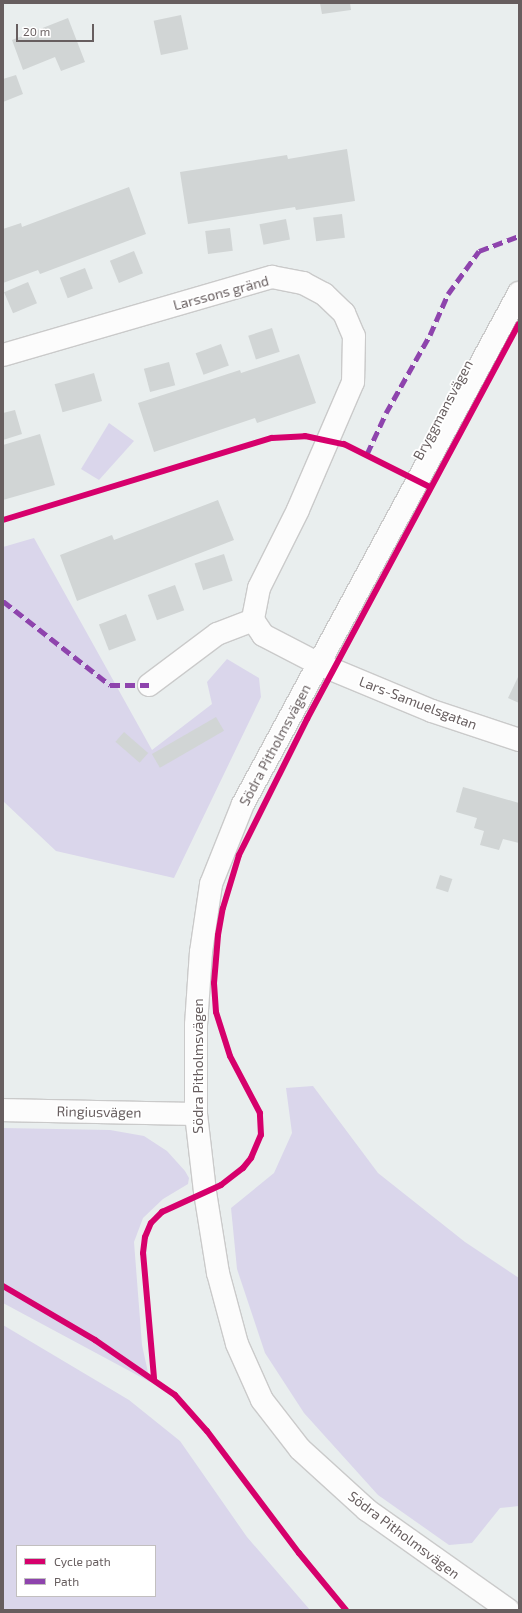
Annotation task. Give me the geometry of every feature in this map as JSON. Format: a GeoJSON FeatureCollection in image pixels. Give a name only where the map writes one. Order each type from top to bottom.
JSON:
{"type":"FeatureCollection","features":[{"type":"Feature","properties":{"kind":"street","name":"Larssons gränd"},"geometry":{"type":"LineString","coordinates":[[3,355],[272,277],[303,283],[324,294],[344,313],[354,336],[353,382],[298,510],[259,588],[253,620]]}},
{"type":"Feature","properties":{"kind":"street","name":"Bryggmansvägen"},"geometry":{"type":"LineString","coordinates":[[319,664],[519,293]]}},
{"type":"Feature","properties":{"kind":"street"},"geometry":{"type":"LineString","coordinates":[[149,685],[217,634],[253,620],[263,634],[319,664]]}},
{"type":"Feature","properties":{"kind":"street","name":"Lars-Samuelsgatan"},"geometry":{"type":"LineString","coordinates":[[319,664],[432,711],[519,740]]}},
{"type":"Feature","properties":{"kind":"street","name":"Södra Pitholmsvägen"},"geometry":{"type":"LineString","coordinates":[[319,664],[243,804],[212,884],[202,952],[196,1025],[196,1114],[205,1192],[218,1273],[237,1344],[262,1400],[300,1449],[367,1510],[508,1610]]}},
{"type":"Feature","properties":{"kind":"street","name":"Ringiusvägen"},"geometry":{"type":"LineString","coordinates":[[3,1110],[196,1114]]}},
{"type":"Feature","properties":{"kind":"shaded area"},"geometry":{"type":"Polygon","coordinates":[[[109,423],[134,441],[99,480],[81,469],[109,423]]]}},
{"type":"Feature","properties":{"kind":"shaded area"},"geometry":{"type":"Polygon","coordinates":[[[34,538],[152,750],[212,704],[207,682],[227,659],[259,678],[261,697],[174,878],[56,851],[3,801],[3,547],[34,538]]]}},
{"type":"Feature","properties":{"kind":"shaded area"},"geometry":{"type":"Polygon","coordinates":[[[313,1086],[378,1173],[465,1242],[519,1278],[519,1506],[500,1508],[472,1543],[449,1545],[378,1495],[304,1413],[265,1353],[237,1269],[231,1208],[274,1173],[292,1133],[286,1088],[313,1086]]]}},
{"type":"Feature","properties":{"kind":"shaded area"},"geometry":{"type":"Polygon","coordinates":[[[3,1128],[110,1130],[144,1136],[167,1151],[185,1171],[189,1178],[188,1184],[163,1199],[143,1218],[134,1242],[142,1345],[150,1382],[3,1303],[3,1128]]]}},
{"type":"Feature","properties":{"kind":"shaded area"},"geometry":{"type":"Polygon","coordinates":[[[3,1325],[129,1400],[180,1441],[247,1537],[310,1610],[3,1610],[3,1325]]]}},
{"type":"Feature","properties":{"kind":"building"},"geometry":{"type":"Polygon","coordinates":[[[320,3],[350,3],[351,10],[322,14],[320,3]]]}},
{"type":"Feature","properties":{"kind":"building"},"geometry":{"type":"Polygon","coordinates":[[[181,15],[188,49],[161,55],[154,21],[181,15]]]}},
{"type":"Feature","properties":{"kind":"building"},"geometry":{"type":"Polygon","coordinates":[[[68,18],[85,62],[61,71],[55,57],[23,70],[12,40],[68,18]]]}},
{"type":"Feature","properties":{"kind":"building"},"geometry":{"type":"Polygon","coordinates":[[[16,75],[23,94],[3,102],[3,79],[16,75]]]}},
{"type":"Feature","properties":{"kind":"building"},"geometry":{"type":"Polygon","coordinates":[[[347,149],[355,201],[296,210],[295,207],[188,224],[180,172],[287,155],[288,159],[347,149]]]}},
{"type":"Feature","properties":{"kind":"building"},"geometry":{"type":"Polygon","coordinates":[[[129,187],[146,234],[40,274],[38,270],[3,283],[3,229],[21,223],[22,227],[129,187]]]}},
{"type":"Feature","properties":{"kind":"building"},"geometry":{"type":"Polygon","coordinates":[[[342,214],[345,238],[316,241],[313,218],[342,214]]]}},
{"type":"Feature","properties":{"kind":"building"},"geometry":{"type":"Polygon","coordinates":[[[286,219],[290,240],[264,245],[259,224],[286,219]]]}},
{"type":"Feature","properties":{"kind":"building"},"geometry":{"type":"Polygon","coordinates":[[[230,228],[233,251],[208,254],[205,231],[230,228]]]}},
{"type":"Feature","properties":{"kind":"building"},"geometry":{"type":"Polygon","coordinates":[[[134,251],[143,273],[119,283],[110,261],[134,251]]]}},
{"type":"Feature","properties":{"kind":"building"},"geometry":{"type":"Polygon","coordinates":[[[85,268],[93,289],[68,298],[60,278],[85,268]]]}},
{"type":"Feature","properties":{"kind":"building"},"geometry":{"type":"Polygon","coordinates":[[[28,282],[37,303],[13,313],[4,292],[28,282]]]}},
{"type":"Feature","properties":{"kind":"building"},"geometry":{"type":"Polygon","coordinates":[[[272,328],[280,352],[256,360],[248,336],[272,328]]]}},
{"type":"Feature","properties":{"kind":"building"},"geometry":{"type":"Polygon","coordinates":[[[221,344],[229,366],[203,375],[196,353],[221,344]]]}},
{"type":"Feature","properties":{"kind":"building"},"geometry":{"type":"Polygon","coordinates":[[[299,354],[316,403],[257,423],[255,418],[154,452],[138,403],[240,370],[241,373],[299,354]]]}},
{"type":"Feature","properties":{"kind":"building"},"geometry":{"type":"Polygon","coordinates":[[[169,362],[175,385],[150,392],[144,369],[169,362]]]}},
{"type":"Feature","properties":{"kind":"building"},"geometry":{"type":"Polygon","coordinates":[[[94,373],[102,401],[63,412],[55,384],[94,373]]]}},
{"type":"Feature","properties":{"kind":"building"},"geometry":{"type":"Polygon","coordinates":[[[15,410],[22,434],[3,440],[3,413],[15,410]]]}},
{"type":"Feature","properties":{"kind":"building"},"geometry":{"type":"Polygon","coordinates":[[[40,434],[55,485],[3,500],[3,445],[40,434]]]}},
{"type":"Feature","properties":{"kind":"building"},"geometry":{"type":"Polygon","coordinates":[[[218,500],[234,540],[77,601],[60,555],[112,535],[114,540],[218,500]]]}},
{"type":"Feature","properties":{"kind":"building"},"geometry":{"type":"Polygon","coordinates":[[[224,554],[233,581],[203,590],[195,564],[224,554]]]}},
{"type":"Feature","properties":{"kind":"building"},"geometry":{"type":"Polygon","coordinates":[[[175,585],[184,610],[157,620],[148,595],[175,585]]]}},
{"type":"Feature","properties":{"kind":"building"},"geometry":{"type":"Polygon","coordinates":[[[126,614],[136,640],[109,651],[99,624],[126,614]]]}},
{"type":"Feature","properties":{"kind":"building"},"geometry":{"type":"Polygon","coordinates":[[[519,675],[519,703],[508,698],[519,675]]]}},
{"type":"Feature","properties":{"kind":"building"},"geometry":{"type":"Polygon","coordinates":[[[216,717],[224,731],[160,768],[152,754],[216,717]]]}},
{"type":"Feature","properties":{"kind":"building"},"geometry":{"type":"Polygon","coordinates":[[[124,732],[148,753],[140,763],[115,742],[124,732]]]}},
{"type":"Feature","properties":{"kind":"building"},"geometry":{"type":"Polygon","coordinates":[[[463,787],[519,803],[519,843],[503,839],[499,850],[480,845],[484,831],[474,828],[477,818],[456,812],[463,787]]]}},
{"type":"Feature","properties":{"kind":"building"},"geometry":{"type":"Polygon","coordinates":[[[440,875],[452,879],[448,892],[436,888],[440,875]]]}},
{"type":"Feature","properties":{"kind":"marked path"},"geometry":{"type":"LineString","coordinates":[[367,454],[386,413],[430,335],[448,294],[479,251],[519,236]]}},
{"type":"Feature","properties":{"kind":"marked path"},"geometry":{"type":"LineString","coordinates":[[3,601],[110,685],[149,685]]}},
{"type":"Feature","properties":{"kind":"cycle path"},"geometry":{"type":"LineString","coordinates":[[154,1378],[143,1253],[145,1237],[151,1223],[162,1212],[221,1185],[243,1168],[251,1158],[261,1135],[260,1113],[230,1056],[216,1012],[214,983],[218,935],[223,908],[239,855],[307,719],[519,324]]}},
{"type":"Feature","properties":{"kind":"cycle path"},"geometry":{"type":"LineString","coordinates":[[3,520],[272,438],[305,436],[344,444],[430,487]]}},
{"type":"Feature","properties":{"kind":"cycle path"},"geometry":{"type":"LineString","coordinates":[[3,1286],[95,1340],[175,1395],[207,1431],[299,1553],[346,1610]]}}]}
